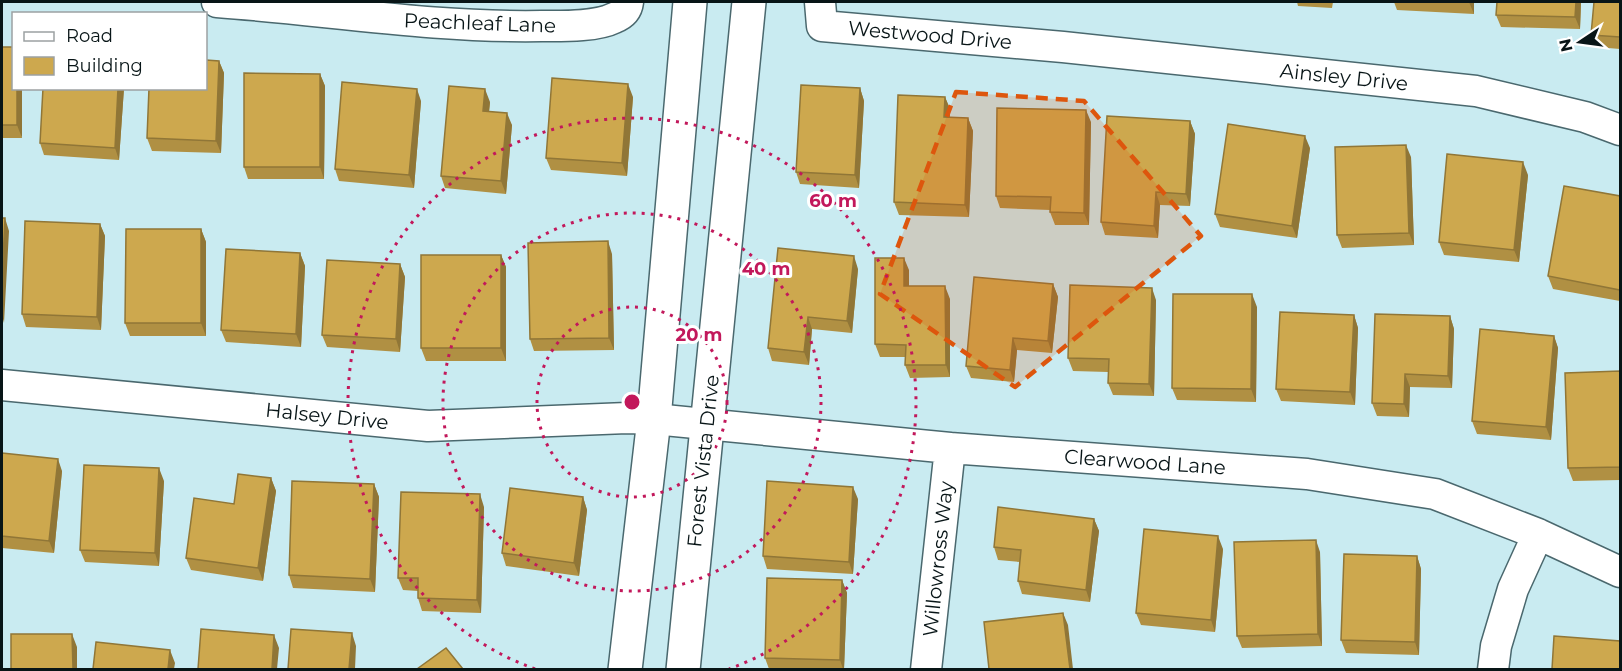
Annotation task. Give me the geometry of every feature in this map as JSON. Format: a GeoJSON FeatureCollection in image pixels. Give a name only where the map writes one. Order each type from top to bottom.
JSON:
{"type":"FeatureCollection","features":[{"type":"Feature","properties":{"kind":"main road"},"geometry":{"type":"LineString","coordinates":[[625,669],[654,419],[690,2]]}},
{"type":"Feature","properties":{"kind":"main road","name":"Forest Vista Drive"},"geometry":{"type":"LineString","coordinates":[[683,669],[749,2]]}},
{"type":"Feature","properties":{"kind":"street","name":"Peachleaf Lane"},"geometry":{"type":"LineString","coordinates":[[224,2],[412,22],[495,27],[571,26],[600,22],[622,14],[628,2]]}},
{"type":"Feature","properties":{"kind":"street","name":"Westwood Drive"},"geometry":{"type":"LineString","coordinates":[[820,2],[822,26],[1063,47]]}},
{"type":"Feature","properties":{"kind":"street","name":"Ainsley Drive"},"geometry":{"type":"LineString","coordinates":[[1063,47],[1476,91],[1585,117],[1620,130]]}},
{"type":"Feature","properties":{"kind":"street","name":"Halsey Drive"},"geometry":{"type":"LineString","coordinates":[[2,385],[428,426],[627,418],[654,419]]}},
{"type":"Feature","properties":{"kind":"street","name":"Clearwood Lane"},"geometry":{"type":"LineString","coordinates":[[654,419],[950,448],[1307,474],[1435,494],[1538,534],[1620,572]]}},
{"type":"Feature","properties":{"kind":"street","name":"Willowross Way"},"geometry":{"type":"LineString","coordinates":[[926,669],[950,448]]}},
{"type":"Feature","properties":{"kind":"street"},"geometry":{"type":"LineString","coordinates":[[1493,669],[1496,646],[1513,589],[1538,534]]}},
{"type":"Feature","properties":{"kind":"highlighted area"},"geometry":{"type":"Polygon","coordinates":[[[956,92],[1084,101],[1201,236],[1015,387],[880,294],[956,92]]]}},
{"type":"Feature","properties":{"kind":"building"},"geometry":{"type":"Polygon","coordinates":[[[1497,2],[1576,2],[1575,17],[1496,15],[1497,2]]]}},
{"type":"Feature","properties":{"kind":"building"},"geometry":{"type":"Polygon","coordinates":[[[1594,2],[1620,2],[1620,37],[1591,35],[1594,2]]]}},
{"type":"Feature","properties":{"kind":"building"},"geometry":{"type":"Polygon","coordinates":[[[2,47],[12,47],[12,90],[17,90],[17,125],[2,125],[2,47]]]}},
{"type":"Feature","properties":{"kind":"building"},"geometry":{"type":"Polygon","coordinates":[[[207,60],[219,61],[216,141],[147,138],[149,90],[207,90],[207,60]]]}},
{"type":"Feature","properties":{"kind":"building"},"geometry":{"type":"Polygon","coordinates":[[[244,73],[320,74],[320,167],[244,167],[244,73]]]}},
{"type":"Feature","properties":{"kind":"building"},"geometry":{"type":"Polygon","coordinates":[[[552,78],[628,84],[622,163],[546,158],[552,78]]]}},
{"type":"Feature","properties":{"kind":"building"},"geometry":{"type":"Polygon","coordinates":[[[342,82],[417,89],[409,175],[335,169],[342,82]]]}},
{"type":"Feature","properties":{"kind":"building"},"geometry":{"type":"Polygon","coordinates":[[[801,85],[860,88],[855,175],[796,172],[801,85]]]}},
{"type":"Feature","properties":{"kind":"building"},"geometry":{"type":"Polygon","coordinates":[[[449,86],[485,89],[483,111],[507,113],[501,181],[441,176],[449,86]]]}},
{"type":"Feature","properties":{"kind":"building"},"geometry":{"type":"Polygon","coordinates":[[[43,90],[118,90],[115,148],[40,143],[43,90]]]}},
{"type":"Feature","properties":{"kind":"building"},"geometry":{"type":"Polygon","coordinates":[[[898,95],[945,97],[944,117],[968,118],[965,205],[894,202],[898,95]]]}},
{"type":"Feature","properties":{"kind":"building"},"geometry":{"type":"Polygon","coordinates":[[[997,108],[1086,110],[1084,213],[1050,212],[1051,197],[996,196],[997,108]]]}},
{"type":"Feature","properties":{"kind":"building"},"geometry":{"type":"Polygon","coordinates":[[[1107,116],[1190,121],[1186,194],[1156,192],[1154,226],[1101,222],[1107,116]]]}},
{"type":"Feature","properties":{"kind":"building"},"geometry":{"type":"Polygon","coordinates":[[[1228,124],[1305,136],[1292,226],[1215,214],[1228,124]]]}},
{"type":"Feature","properties":{"kind":"building"},"geometry":{"type":"Polygon","coordinates":[[[1406,145],[1409,233],[1337,235],[1335,147],[1406,145]]]}},
{"type":"Feature","properties":{"kind":"building"},"geometry":{"type":"Polygon","coordinates":[[[1447,154],[1523,162],[1514,250],[1439,242],[1447,154]]]}},
{"type":"Feature","properties":{"kind":"building"},"geometry":{"type":"Polygon","coordinates":[[[1564,186],[1620,196],[1620,290],[1548,276],[1564,186]]]}},
{"type":"Feature","properties":{"kind":"building"},"geometry":{"type":"Polygon","coordinates":[[[2,218],[5,218],[2,279],[2,218]]]}},
{"type":"Feature","properties":{"kind":"building"},"geometry":{"type":"Polygon","coordinates":[[[25,221],[100,224],[97,317],[22,314],[25,221]]]}},
{"type":"Feature","properties":{"kind":"building"},"geometry":{"type":"Polygon","coordinates":[[[126,229],[201,229],[201,323],[125,323],[126,229]]]}},
{"type":"Feature","properties":{"kind":"building"},"geometry":{"type":"Polygon","coordinates":[[[608,241],[609,338],[530,339],[528,243],[608,241]]]}},
{"type":"Feature","properties":{"kind":"building"},"geometry":{"type":"Polygon","coordinates":[[[778,248],[854,256],[847,321],[808,317],[804,352],[768,348],[778,248]]]}},
{"type":"Feature","properties":{"kind":"building"},"geometry":{"type":"Polygon","coordinates":[[[226,249],[300,253],[296,334],[221,330],[226,249]]]}},
{"type":"Feature","properties":{"kind":"building"},"geometry":{"type":"Polygon","coordinates":[[[421,255],[501,255],[501,348],[421,348],[421,255]]]}},
{"type":"Feature","properties":{"kind":"building"},"geometry":{"type":"Polygon","coordinates":[[[875,258],[904,258],[904,286],[945,286],[946,365],[905,365],[906,345],[875,344],[875,258]]]}},
{"type":"Feature","properties":{"kind":"building"},"geometry":{"type":"Polygon","coordinates":[[[327,260],[400,264],[396,339],[322,335],[327,260]]]}},
{"type":"Feature","properties":{"kind":"building"},"geometry":{"type":"Polygon","coordinates":[[[974,277],[1053,284],[1048,341],[1013,338],[1010,370],[966,366],[974,277]]]}},
{"type":"Feature","properties":{"kind":"building"},"geometry":{"type":"Polygon","coordinates":[[[1070,285],[1152,288],[1149,384],[1108,383],[1109,359],[1068,358],[1070,285]]]}},
{"type":"Feature","properties":{"kind":"building"},"geometry":{"type":"Polygon","coordinates":[[[1173,294],[1252,294],[1251,389],[1172,388],[1173,294]]]}},
{"type":"Feature","properties":{"kind":"building"},"geometry":{"type":"Polygon","coordinates":[[[1280,312],[1354,315],[1350,392],[1276,389],[1280,312]]]}},
{"type":"Feature","properties":{"kind":"building"},"geometry":{"type":"Polygon","coordinates":[[[1375,314],[1450,316],[1448,376],[1405,374],[1404,404],[1372,403],[1375,314]]]}},
{"type":"Feature","properties":{"kind":"building"},"geometry":{"type":"Polygon","coordinates":[[[1480,329],[1554,336],[1546,427],[1472,421],[1480,329]]]}},
{"type":"Feature","properties":{"kind":"building"},"geometry":{"type":"Polygon","coordinates":[[[1620,371],[1620,467],[1568,468],[1565,373],[1620,371]]]}},
{"type":"Feature","properties":{"kind":"building"},"geometry":{"type":"Polygon","coordinates":[[[2,453],[58,459],[49,541],[2,536],[2,453]]]}},
{"type":"Feature","properties":{"kind":"building"},"geometry":{"type":"Polygon","coordinates":[[[84,465],[159,468],[155,553],[80,550],[84,465]]]}},
{"type":"Feature","properties":{"kind":"building"},"geometry":{"type":"Polygon","coordinates":[[[238,474],[271,478],[258,568],[186,558],[194,498],[234,504],[238,474]]]}},
{"type":"Feature","properties":{"kind":"building"},"geometry":{"type":"Polygon","coordinates":[[[292,481],[374,484],[370,579],[289,575],[292,481]]]}},
{"type":"Feature","properties":{"kind":"building"},"geometry":{"type":"Polygon","coordinates":[[[767,481],[853,487],[849,562],[763,556],[767,481]]]}},
{"type":"Feature","properties":{"kind":"building"},"geometry":{"type":"Polygon","coordinates":[[[510,488],[583,497],[574,563],[502,553],[510,488]]]}},
{"type":"Feature","properties":{"kind":"building"},"geometry":{"type":"Polygon","coordinates":[[[401,492],[480,494],[477,600],[418,598],[418,578],[398,578],[401,492]]]}},
{"type":"Feature","properties":{"kind":"building"},"geometry":{"type":"Polygon","coordinates":[[[998,507],[1094,519],[1086,590],[1018,581],[1021,550],[994,547],[998,507]]]}},
{"type":"Feature","properties":{"kind":"building"},"geometry":{"type":"Polygon","coordinates":[[[1144,529],[1218,536],[1211,620],[1136,613],[1144,529]]]}},
{"type":"Feature","properties":{"kind":"building"},"geometry":{"type":"Polygon","coordinates":[[[1316,540],[1318,634],[1237,636],[1234,542],[1316,540]]]}},
{"type":"Feature","properties":{"kind":"building"},"geometry":{"type":"Polygon","coordinates":[[[1344,554],[1417,556],[1415,642],[1341,640],[1344,554]]]}},
{"type":"Feature","properties":{"kind":"building"},"geometry":{"type":"Polygon","coordinates":[[[767,578],[842,580],[840,660],[765,658],[767,578]]]}},
{"type":"Feature","properties":{"kind":"building"},"geometry":{"type":"Polygon","coordinates":[[[1063,613],[1070,669],[989,669],[984,622],[1063,613]]]}},
{"type":"Feature","properties":{"kind":"building"},"geometry":{"type":"Polygon","coordinates":[[[201,629],[274,635],[272,669],[198,669],[201,629]]]}},
{"type":"Feature","properties":{"kind":"building"},"geometry":{"type":"Polygon","coordinates":[[[291,629],[352,633],[349,669],[288,669],[291,629]]]}},
{"type":"Feature","properties":{"kind":"building"},"geometry":{"type":"Polygon","coordinates":[[[11,634],[72,634],[73,669],[11,669],[11,634]]]}},
{"type":"Feature","properties":{"kind":"building"},"geometry":{"type":"Polygon","coordinates":[[[1554,636],[1620,641],[1620,669],[1552,669],[1554,636]]]}},
{"type":"Feature","properties":{"kind":"building"},"geometry":{"type":"Polygon","coordinates":[[[96,642],[170,650],[168,669],[93,669],[96,642]]]}},
{"type":"Feature","properties":{"kind":"building"},"geometry":{"type":"Polygon","coordinates":[[[446,648],[463,669],[417,669],[446,648]]]}}]}
